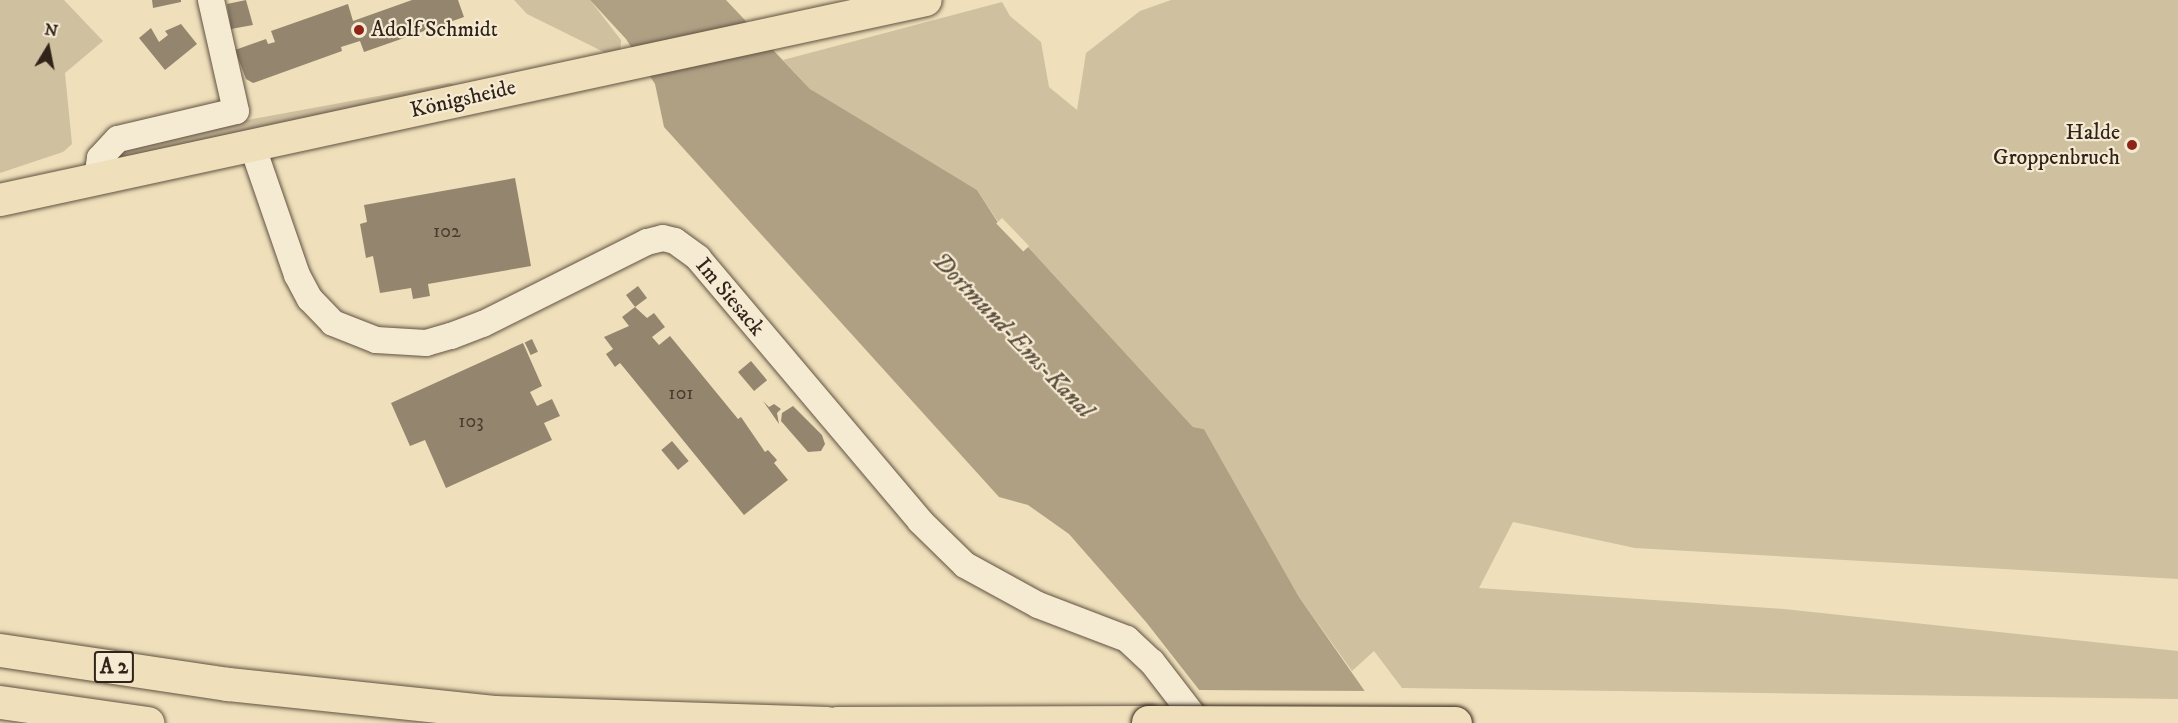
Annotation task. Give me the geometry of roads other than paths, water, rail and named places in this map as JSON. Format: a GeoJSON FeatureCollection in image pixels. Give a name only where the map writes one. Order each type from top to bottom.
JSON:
{"type":"FeatureCollection","features":[{"type":"Feature","properties":{"kind":"highway","name":"A 2"},"geometry":{"type":"LineString","coordinates":[[0,650],[228,684],[494,712],[827,723]]}},
{"type":"Feature","properties":{"kind":"highway","name":"A 2"},"geometry":{"type":"LineString","coordinates":[[0,702],[148,723]]}},
{"type":"Feature","properties":{"kind":"highway"},"geometry":{"type":"LineString","coordinates":[[837,723],[1455,723]]}},
{"type":"Feature","properties":{"kind":"main road","name":"Königsheide"},"geometry":{"type":"LineString","coordinates":[[0,200],[926,0]]}},
{"type":"Feature","properties":{"kind":"street"},"geometry":{"type":"LineString","coordinates":[[97,179],[100,158],[118,140],[236,111],[211,0]]}},
{"type":"Feature","properties":{"kind":"street","name":"Im Siesack"},"geometry":{"type":"LineString","coordinates":[[252,145],[297,275],[310,299],[333,323],[376,340],[426,343],[451,336],[483,324],[647,242],[663,238],[675,241],[698,258],[920,521],[965,565],[1038,605],[1127,639],[1152,662],[1200,723]]}},
{"type":"Feature","properties":{"kind":"water","name":"Dortmund-Ems-Kanal"},"geometry":{"type":"Polygon","coordinates":[[[590,0],[726,0],[810,89],[977,190],[997,221],[1025,249],[1028,247],[1193,427],[1204,429],[1299,597],[1387,723],[1225,723],[1146,622],[1069,534],[1028,505],[999,497],[664,127],[655,84],[626,39],[590,0]]]}},
{"type":"Feature","properties":{"kind":"place","name":"Adolf Schmidt"},"geometry":{"type":"Point","coordinates":[359,30]}},
{"type":"Feature","properties":{"kind":"place","name":"Halde Groppenbruch"},"geometry":{"type":"Point","coordinates":[2132,145]}}]}
